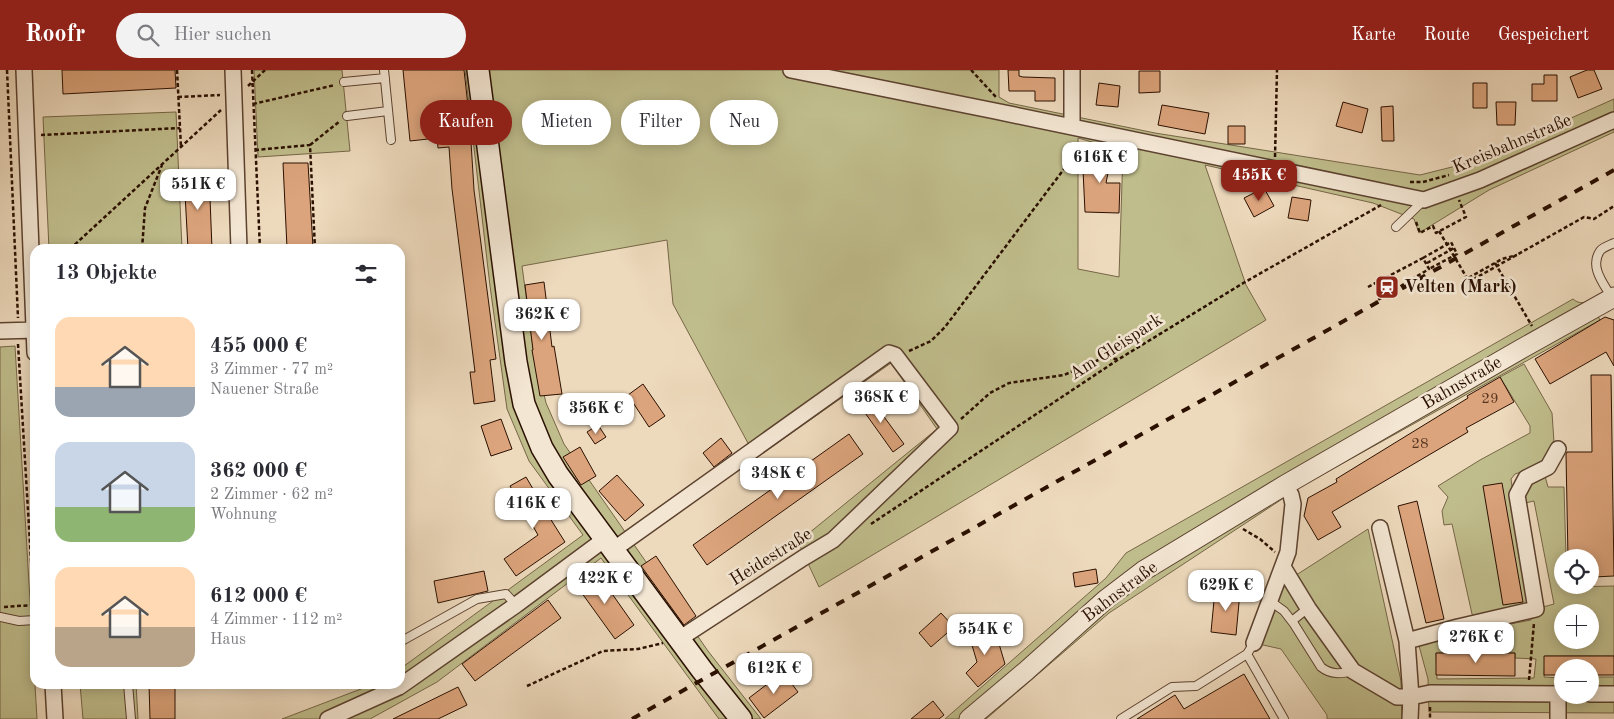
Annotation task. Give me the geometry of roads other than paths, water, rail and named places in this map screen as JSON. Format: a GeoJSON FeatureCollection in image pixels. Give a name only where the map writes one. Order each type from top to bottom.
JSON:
{"type":"FeatureCollection","features":[{"type":"Feature","properties":{"kind":"main road"},"geometry":{"type":"LineString","coordinates":[[478,70],[516,362],[524,404],[542,448],[558,475],[679,639],[741,719]]}},
{"type":"Feature","properties":{"kind":"street"},"geometry":{"type":"LineString","coordinates":[[24,70],[31,244]]}},
{"type":"Feature","properties":{"kind":"street"},"geometry":{"type":"LineString","coordinates":[[234,70],[227,96],[239,244]]}},
{"type":"Feature","properties":{"kind":"street"},"geometry":{"type":"LineString","coordinates":[[791,70],[1424,200]]}},
{"type":"Feature","properties":{"kind":"street"},"geometry":{"type":"LineString","coordinates":[[1072,70],[1072,128]]}},
{"type":"Feature","properties":{"kind":"street","name":"Kreisbahnstraße"},"geometry":{"type":"LineString","coordinates":[[1424,200],[1480,180],[1614,120]]}},
{"type":"Feature","properties":{"kind":"street","name":"Bahnstraße"},"geometry":{"type":"LineString","coordinates":[[969,719],[1105,600],[1143,571],[1285,485],[1613,298]]}},
{"type":"Feature","properties":{"kind":"street"},"geometry":{"type":"LineString","coordinates":[[0,331],[30,330]]}},
{"type":"Feature","properties":{"kind":"street","name":"Heidestraße"},"geometry":{"type":"LineString","coordinates":[[609,544],[889,353],[896,355],[950,428],[833,540],[679,639]]}},
{"type":"Feature","properties":{"kind":"street"},"geometry":{"type":"LineString","coordinates":[[1407,641],[1536,609],[1517,495],[1526,478],[1548,467],[1558,449]]}},
{"type":"Feature","properties":{"kind":"street"},"geometry":{"type":"LineString","coordinates":[[1251,649],[1288,552],[1293,510],[1291,495],[1285,485]]}},
{"type":"Feature","properties":{"kind":"street"},"geometry":{"type":"LineString","coordinates":[[1380,528],[1407,641],[1411,697],[1410,719]]}},
{"type":"Feature","properties":{"kind":"street"},"geometry":{"type":"LineString","coordinates":[[405,681],[516,604],[609,544]]}},
{"type":"Feature","properties":{"kind":"street"},"geometry":{"type":"LineString","coordinates":[[1283,567],[1308,608],[1353,671],[1397,697],[1430,694],[1554,694]]}},
{"type":"Feature","properties":{"kind":"street"},"geometry":{"type":"LineString","coordinates":[[54,689],[55,719]]}},
{"type":"Feature","properties":{"kind":"street"},"geometry":{"type":"LineString","coordinates":[[328,719],[391,689]]}},
{"type":"Feature","properties":{"kind":"street"},"geometry":{"type":"LineString","coordinates":[[1599,694],[1614,694]]}},
{"type":"Feature","properties":{"kind":"street"},"geometry":{"type":"LineString","coordinates":[[1558,719],[1559,704]]}},
{"type":"Feature","properties":{"kind":"lane"},"geometry":{"type":"LineString","coordinates":[[344,82],[385,74],[391,140]]}},
{"type":"Feature","properties":{"kind":"lane"},"geometry":{"type":"LineString","coordinates":[[347,116],[388,111]]}},
{"type":"Feature","properties":{"kind":"lane"},"geometry":{"type":"LineString","coordinates":[[1396,226],[1424,200]]}},
{"type":"Feature","properties":{"kind":"lane"},"geometry":{"type":"LineString","coordinates":[[1613,298],[1597,274],[1596,261],[1601,250],[1614,243]]}},
{"type":"Feature","properties":{"kind":"lane"},"geometry":{"type":"LineString","coordinates":[[405,639],[476,599],[506,594],[516,604]]}},
{"type":"Feature","properties":{"kind":"lane"},"geometry":{"type":"LineString","coordinates":[[1270,601],[1284,611],[1292,621],[1321,666],[1333,673],[1353,671]]}},
{"type":"Feature","properties":{"kind":"lane"},"geometry":{"type":"LineString","coordinates":[[1292,621],[1308,608]]}},
{"type":"Feature","properties":{"kind":"lane"},"geometry":{"type":"LineString","coordinates":[[0,617],[19,621],[30,620]]}},
{"type":"Feature","properties":{"kind":"lane"},"geometry":{"type":"LineString","coordinates":[[1121,719],[1172,687],[1196,686],[1251,649],[1284,719]]}},
{"type":"Feature","properties":{"kind":"lane"},"geometry":{"type":"LineString","coordinates":[[128,689],[131,719]]}},
{"type":"Feature","properties":{"kind":"railway"},"geometry":{"type":"LineString","coordinates":[[632,719],[1614,170]]}},
{"type":"Feature","properties":{"kind":"place","name":"Velten (Mark)"},"geometry":{"type":"Point","coordinates":[1387,287]}}]}
